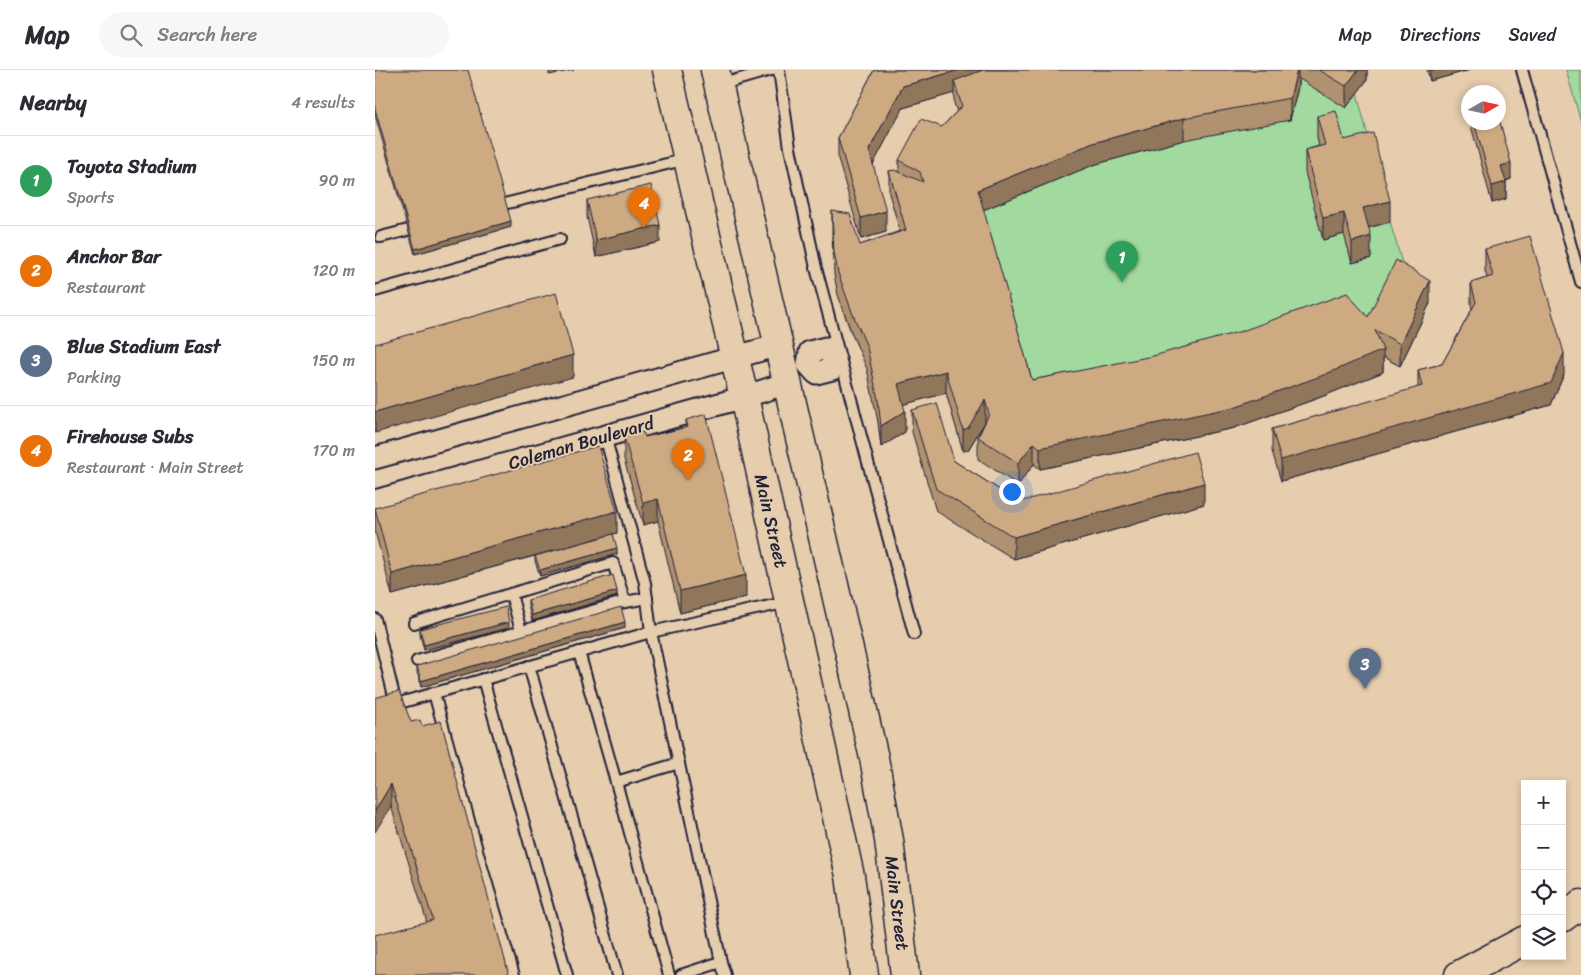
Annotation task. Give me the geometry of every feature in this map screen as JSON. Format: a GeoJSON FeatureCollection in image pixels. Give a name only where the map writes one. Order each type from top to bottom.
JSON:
{"type":"FeatureCollection","features":[{"type":"Feature","properties":{"kind":"main road","name":"Main Street"},"geometry":{"type":"LineString","coordinates":[[667,70],[744,397],[851,876],[864,975]]}},
{"type":"Feature","properties":{"kind":"main road"},"geometry":{"type":"LineString","coordinates":[[695,70],[707,81],[717,78]]}},
{"type":"Feature","properties":{"kind":"main road","name":"Main Street"},"geometry":{"type":"LineString","coordinates":[[717,78],[789,365],[875,758],[889,840],[905,975]]}},
{"type":"Feature","properties":{"kind":"main road"},"geometry":{"type":"LineString","coordinates":[[1566,915],[1581,904]]}},
{"type":"Feature","properties":{"kind":"main road"},"geometry":{"type":"LineString","coordinates":[[1459,975],[1521,942]]}},
{"type":"Feature","properties":{"kind":"street"},"geometry":{"type":"LineString","coordinates":[[375,458],[735,358],[789,365],[816,373],[832,369],[837,357]]}},
{"type":"Feature","properties":{"kind":"street","name":"Coleman Boulevard"},"geometry":{"type":"LineString","coordinates":[[375,501],[744,397],[789,365]]}},
{"type":"Feature","properties":{"kind":"lane"},"geometry":{"type":"LineString","coordinates":[[717,78],[771,70]]}},
{"type":"Feature","properties":{"kind":"lane"},"geometry":{"type":"LineString","coordinates":[[779,70],[790,148],[837,357],[914,634]]}},
{"type":"Feature","properties":{"kind":"lane"},"geometry":{"type":"LineString","coordinates":[[1522,70],[1581,282]]}},
{"type":"Feature","properties":{"kind":"lane"},"geometry":{"type":"LineString","coordinates":[[504,204],[687,159]]}},
{"type":"Feature","properties":{"kind":"lane"},"geometry":{"type":"LineString","coordinates":[[381,237],[408,230]]}},
{"type":"Feature","properties":{"kind":"lane"},"geometry":{"type":"LineString","coordinates":[[375,291],[560,238]]}},
{"type":"Feature","properties":{"kind":"lane"},"geometry":{"type":"LineString","coordinates":[[605,436],[645,583],[651,632],[725,975]]}},
{"type":"Feature","properties":{"kind":"lane"},"geometry":{"type":"LineString","coordinates":[[414,623],[613,563],[625,602]]}},
{"type":"Feature","properties":{"kind":"lane"},"geometry":{"type":"LineString","coordinates":[[511,594],[521,631]]}},
{"type":"Feature","properties":{"kind":"lane"},"geometry":{"type":"LineString","coordinates":[[417,661],[625,602],[647,598]]}},
{"type":"Feature","properties":{"kind":"lane"},"geometry":{"type":"LineString","coordinates":[[375,619],[396,704],[651,632],[789,602]]}},
{"type":"Feature","properties":{"kind":"lane"},"geometry":{"type":"LineString","coordinates":[[579,652],[669,975]]}},
{"type":"Feature","properties":{"kind":"lane"},"geometry":{"type":"LineString","coordinates":[[529,666],[617,975]]}},
{"type":"Feature","properties":{"kind":"lane"},"geometry":{"type":"LineString","coordinates":[[483,679],[567,975]]}},
{"type":"Feature","properties":{"kind":"lane"},"geometry":{"type":"LineString","coordinates":[[434,693],[514,975]]}},
{"type":"Feature","properties":{"kind":"lane"},"geometry":{"type":"LineString","coordinates":[[616,782],[679,763]]}},
{"type":"Feature","properties":{"kind":"lane"},"geometry":{"type":"LineString","coordinates":[[681,975],[721,962]]}},
{"type":"Feature","properties":{"kind":"green space"},"geometry":{"type":"Polygon","coordinates":[[[1351,70],[1390,222],[1410,290],[1430,303],[1400,366],[1375,353],[1321,397],[1234,428],[1040,469],[1034,464],[1018,485],[978,459],[989,435],[985,422],[968,450],[963,451],[946,393],[898,406],[905,432],[881,447],[870,378],[846,321],[839,296],[833,258],[832,232],[850,236],[860,266],[906,251],[889,193],[962,128],[954,103],[1351,70]]]}},
{"type":"Feature","properties":{"kind":"green space"},"geometry":{"type":"Polygon","coordinates":[[[1566,70],[1581,70],[1581,122],[1566,70]]]}},
{"type":"Feature","properties":{"kind":"building"},"geometry":{"type":"Polygon","coordinates":[[[375,70],[468,70],[511,221],[415,249],[375,109],[375,70]]]}},
{"type":"Feature","properties":{"kind":"building"},"geometry":{"type":"Polygon","coordinates":[[[874,70],[959,70],[903,86],[869,150],[886,211],[861,218],[838,138],[874,70]]]}},
{"type":"Feature","properties":{"kind":"building"},"geometry":{"type":"Polygon","coordinates":[[[983,70],[1297,70],[1290,98],[1184,118],[1093,143],[978,190],[1032,380],[1153,356],[1242,331],[1347,293],[1368,317],[1396,260],[1430,281],[1400,344],[1375,330],[1383,350],[1321,376],[1234,407],[1040,448],[1034,443],[1018,463],[978,437],[989,414],[985,400],[968,428],[963,430],[946,371],[898,384],[905,411],[881,426],[878,400],[867,347],[838,273],[834,252],[832,211],[850,214],[860,245],[906,230],[889,171],[894,170],[923,182],[920,172],[899,160],[921,119],[942,127],[962,106],[954,81],[983,70]]]}},
{"type":"Feature","properties":{"kind":"building"},"geometry":{"type":"Polygon","coordinates":[[[1319,70],[1358,70],[1346,86],[1319,70]]]}},
{"type":"Feature","properties":{"kind":"building"},"geometry":{"type":"Polygon","coordinates":[[[1336,111],[1344,140],[1373,133],[1390,201],[1363,208],[1371,236],[1352,242],[1344,213],[1323,218],[1305,150],[1325,145],[1317,116],[1336,111]]]}},
{"type":"Feature","properties":{"kind":"building"},"geometry":{"type":"Polygon","coordinates":[[[1476,130],[1502,130],[1511,163],[1501,166],[1506,182],[1492,186],[1476,130]]]}},
{"type":"Feature","properties":{"kind":"building"},"geometry":{"type":"Polygon","coordinates":[[[651,185],[660,225],[596,240],[587,200],[651,185]]]}},
{"type":"Feature","properties":{"kind":"building"},"geometry":{"type":"Polygon","coordinates":[[[1530,236],[1564,353],[1551,383],[1281,460],[1272,429],[1422,386],[1418,370],[1442,364],[1476,302],[1471,283],[1493,276],[1485,249],[1530,236]]]}},
{"type":"Feature","properties":{"kind":"building"},"geometry":{"type":"Polygon","coordinates":[[[556,293],[573,355],[375,412],[375,344],[556,293]]]}},
{"type":"Feature","properties":{"kind":"building"},"geometry":{"type":"Polygon","coordinates":[[[937,403],[954,461],[1019,502],[1195,452],[1204,483],[1014,537],[936,489],[912,410],[937,403]]]}},
{"type":"Feature","properties":{"kind":"building"},"geometry":{"type":"Polygon","coordinates":[[[706,414],[746,575],[680,591],[658,499],[643,503],[624,437],[643,432],[645,437],[688,427],[686,420],[706,414]]]}},
{"type":"Feature","properties":{"kind":"building"},"geometry":{"type":"Polygon","coordinates":[[[598,446],[617,511],[392,574],[375,508],[598,446]]]}},
{"type":"Feature","properties":{"kind":"building"},"geometry":{"type":"Polygon","coordinates":[[[613,534],[617,548],[540,570],[535,556],[613,534]]]}},
{"type":"Feature","properties":{"kind":"building"},"geometry":{"type":"Polygon","coordinates":[[[613,575],[617,591],[532,615],[528,600],[613,575]]]}},
{"type":"Feature","properties":{"kind":"building"},"geometry":{"type":"Polygon","coordinates":[[[506,607],[509,622],[424,645],[420,629],[506,607]]]}},
{"type":"Feature","properties":{"kind":"building"},"geometry":{"type":"Polygon","coordinates":[[[621,607],[625,622],[421,681],[417,666],[621,607]]]}},
{"type":"Feature","properties":{"kind":"building"},"geometry":{"type":"Polygon","coordinates":[[[399,691],[411,722],[420,720],[422,726],[441,721],[509,975],[375,975],[375,935],[433,920],[391,784],[375,811],[375,698],[399,691]]]}},
{"type":"Feature","properties":{"kind":"place","name":"Firehouse Subs"},"geometry":{"type":"Point","coordinates":[644,228]}},
{"type":"Feature","properties":{"kind":"place","name":"Toyota Stadium"},"geometry":{"type":"Point","coordinates":[1122,282]}},
{"type":"Feature","properties":{"kind":"place","name":"Anchor Bar"},"geometry":{"type":"Point","coordinates":[688,480]}},
{"type":"Feature","properties":{"kind":"place","name":"Blue Stadium East"},"geometry":{"type":"Point","coordinates":[1365,689]}}]}
